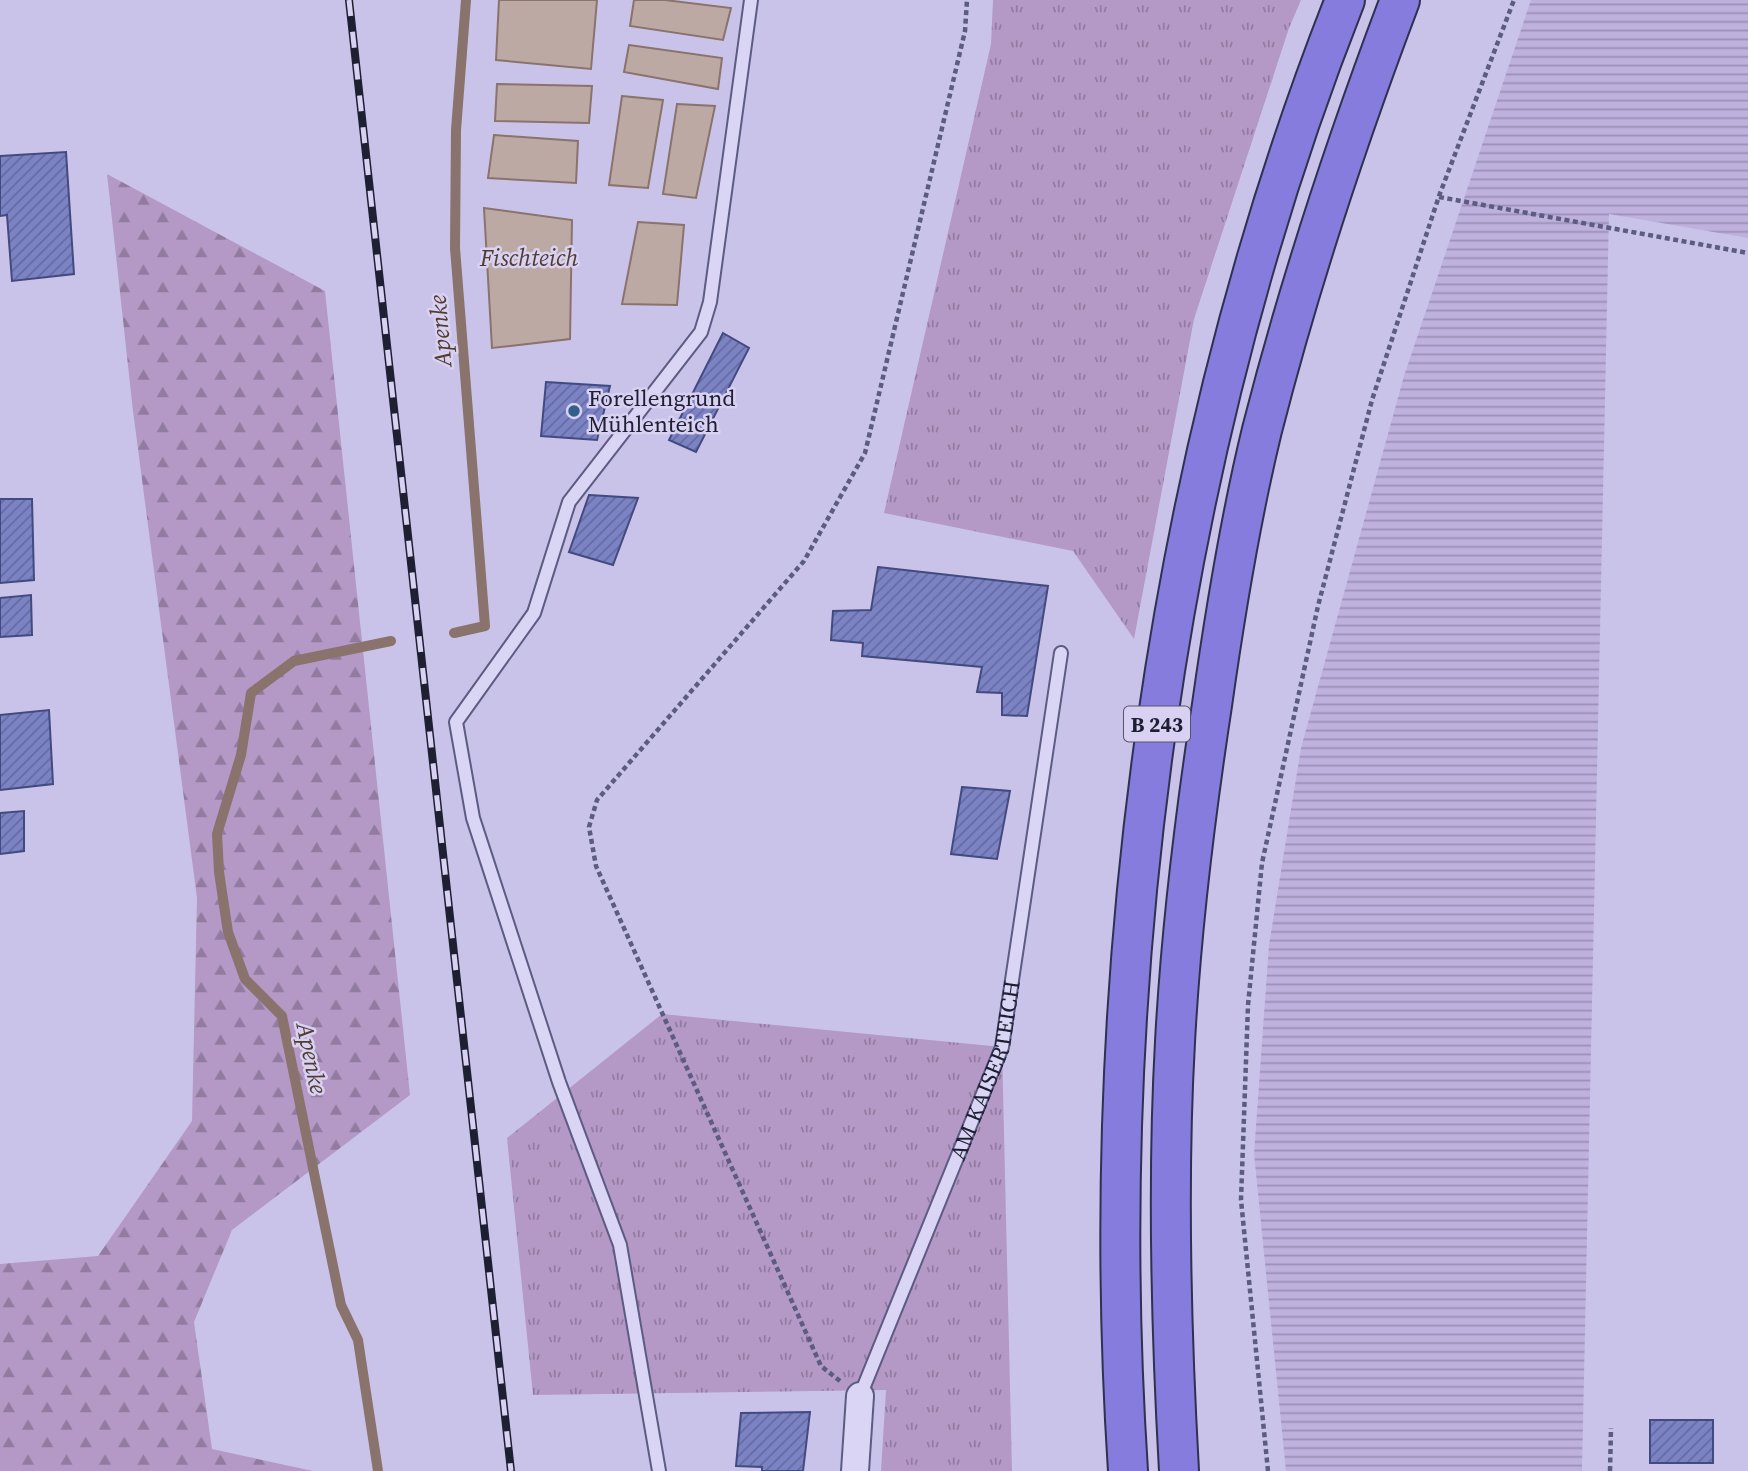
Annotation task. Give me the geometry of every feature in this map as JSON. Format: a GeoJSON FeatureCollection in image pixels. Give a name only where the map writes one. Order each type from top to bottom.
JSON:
{"type":"FeatureCollection","features":[{"type":"Feature","properties":{"kind":"highway","name":"B 243"},"geometry":{"type":"LineString","coordinates":[[1128,1471],[1121,1295],[1123,1148],[1138,900],[1155,737],[1190,543],[1243,310],[1319,66],[1345,0]]}},
{"type":"Feature","properties":{"kind":"highway","name":"B 243"},"geometry":{"type":"LineString","coordinates":[[1179,1471],[1173,1344],[1171,1179],[1175,1041],[1192,856],[1226,610],[1262,432],[1297,307],[1373,71],[1400,0]]}},
{"type":"Feature","properties":{"kind":"street","name":"AM KAISERTEICH"},"geometry":{"type":"LineString","coordinates":[[855,1471],[860,1396]]}},
{"type":"Feature","properties":{"kind":"lane"},"geometry":{"type":"LineString","coordinates":[[659,1471],[620,1245],[559,1082],[473,818],[456,723],[534,613],[569,502],[701,332],[710,302],[751,0]]}},
{"type":"Feature","properties":{"kind":"lane","name":"AM KAISERTEICH"},"geometry":{"type":"LineString","coordinates":[[860,1396],[1002,1046],[1061,653]]}},
{"type":"Feature","properties":{"kind":"path"},"geometry":{"type":"LineString","coordinates":[[860,1396],[821,1366],[596,866],[589,827],[597,800],[804,561],[865,453],[965,31],[967,0]]}},
{"type":"Feature","properties":{"kind":"path"},"geometry":{"type":"LineString","coordinates":[[1268,1471],[1241,1200],[1248,1005],[1262,863],[1318,606],[1372,400],[1439,197],[1514,0]]}},
{"type":"Feature","properties":{"kind":"path"},"geometry":{"type":"LineString","coordinates":[[1439,197],[1748,253]]}},
{"type":"Feature","properties":{"kind":"path"},"geometry":{"type":"LineString","coordinates":[[1610,1471],[1611,1428]]}},
{"type":"Feature","properties":{"kind":"shaded area"},"geometry":{"type":"Polygon","coordinates":[[[1531,0],[1748,0],[1748,238],[1609,214],[1582,1471],[1286,1471],[1254,1154],[1269,945],[1301,748],[1404,376],[1531,0]]]}},
{"type":"Feature","properties":{"kind":"green space"},"geometry":{"type":"Polygon","coordinates":[[[993,0],[1301,0],[1289,28],[1194,319],[1134,639],[1073,551],[884,513],[991,44],[993,0]]]}},
{"type":"Feature","properties":{"kind":"green space"},"geometry":{"type":"Polygon","coordinates":[[[107,174],[325,291],[410,1095],[232,1230],[194,1322],[212,1449],[313,1471],[0,1471],[0,1264],[98,1256],[192,1121],[197,898],[133,411],[107,174]]]}},
{"type":"Feature","properties":{"kind":"green space"},"geometry":{"type":"Polygon","coordinates":[[[662,1014],[1002,1047],[1012,1471],[881,1471],[886,1390],[533,1395],[507,1138],[662,1014]]]}},
{"type":"Feature","properties":{"kind":"water"},"geometry":{"type":"Polygon","coordinates":[[[499,0],[597,0],[591,69],[496,60],[499,0]]]}},
{"type":"Feature","properties":{"kind":"water"},"geometry":{"type":"Polygon","coordinates":[[[634,0],[665,0],[731,8],[723,40],[630,26],[634,0]]]}},
{"type":"Feature","properties":{"kind":"water"},"geometry":{"type":"Polygon","coordinates":[[[629,45],[722,58],[718,89],[624,72],[629,45]]]}},
{"type":"Feature","properties":{"kind":"water"},"geometry":{"type":"Polygon","coordinates":[[[497,84],[592,86],[589,123],[495,121],[497,84]]]}},
{"type":"Feature","properties":{"kind":"water","name":"Fischteich"},"geometry":{"type":"Polygon","coordinates":[[[622,96],[663,100],[648,188],[609,185],[622,96]]]}},
{"type":"Feature","properties":{"kind":"water"},"geometry":{"type":"Polygon","coordinates":[[[677,104],[715,106],[696,198],[663,194],[677,104]]]}},
{"type":"Feature","properties":{"kind":"water","name":"Fischteich"},"geometry":{"type":"Polygon","coordinates":[[[494,135],[578,141],[576,183],[488,178],[494,135]]]}},
{"type":"Feature","properties":{"kind":"water","name":"Fischteich"},"geometry":{"type":"Polygon","coordinates":[[[484,208],[572,220],[570,339],[492,348],[484,208]]]}},
{"type":"Feature","properties":{"kind":"water","name":"Fischteich"},"geometry":{"type":"Polygon","coordinates":[[[638,222],[684,225],[677,305],[622,304],[638,222]]]}},
{"type":"Feature","properties":{"kind":"building"},"geometry":{"type":"Polygon","coordinates":[[[66,152],[74,274],[12,281],[7,215],[0,216],[0,156],[66,152]]]}},
{"type":"Feature","properties":{"kind":"building"},"geometry":{"type":"Polygon","coordinates":[[[723,333],[749,348],[696,452],[669,440],[723,333]]]}},
{"type":"Feature","properties":{"kind":"building","name":"Forellengrund Mühlenteich"},"geometry":{"type":"Polygon","coordinates":[[[546,382],[610,386],[597,440],[541,436],[546,382]]]}},
{"type":"Feature","properties":{"kind":"building"},"geometry":{"type":"Polygon","coordinates":[[[589,495],[638,498],[613,565],[569,552],[589,495]]]}},
{"type":"Feature","properties":{"kind":"building"},"geometry":{"type":"Polygon","coordinates":[[[0,499],[32,499],[34,580],[0,583],[0,499]]]}},
{"type":"Feature","properties":{"kind":"building"},"geometry":{"type":"Polygon","coordinates":[[[878,567],[1048,586],[1027,716],[1002,715],[1002,693],[977,692],[982,667],[862,656],[863,643],[831,640],[833,611],[871,610],[878,567]]]}},
{"type":"Feature","properties":{"kind":"building"},"geometry":{"type":"Polygon","coordinates":[[[31,595],[32,635],[0,637],[0,598],[31,595]]]}},
{"type":"Feature","properties":{"kind":"building"},"geometry":{"type":"Polygon","coordinates":[[[49,710],[53,784],[0,790],[0,715],[49,710]]]}},
{"type":"Feature","properties":{"kind":"building"},"geometry":{"type":"Polygon","coordinates":[[[962,787],[1010,791],[997,859],[951,854],[962,787]]]}},
{"type":"Feature","properties":{"kind":"building"},"geometry":{"type":"Polygon","coordinates":[[[24,811],[24,851],[0,854],[0,813],[24,811]]]}},
{"type":"Feature","properties":{"kind":"building"},"geometry":{"type":"Polygon","coordinates":[[[810,1412],[803,1471],[762,1471],[762,1467],[736,1466],[741,1413],[810,1412]]]}},
{"type":"Feature","properties":{"kind":"building"},"geometry":{"type":"Polygon","coordinates":[[[1650,1420],[1713,1420],[1713,1463],[1650,1463],[1650,1420]]]}},
{"type":"Feature","properties":{"kind":"waterway","name":"Apenke"},"geometry":{"type":"LineString","coordinates":[[454,633],[485,626],[455,248],[456,130],[466,0]]}},
{"type":"Feature","properties":{"kind":"waterway","name":"Apenke"},"geometry":{"type":"LineString","coordinates":[[378,1471],[358,1340],[341,1305],[282,1016],[245,979],[228,932],[219,872],[217,834],[241,755],[251,693],[294,661],[391,641]]}},
{"type":"Feature","properties":{"kind":"railway"},"geometry":{"type":"LineString","coordinates":[[349,0],[511,1471]]}},
{"type":"Feature","properties":{"kind":"place","name":"Forellengrund Mühlenteich"},"geometry":{"type":"Point","coordinates":[574,411]}}]}
